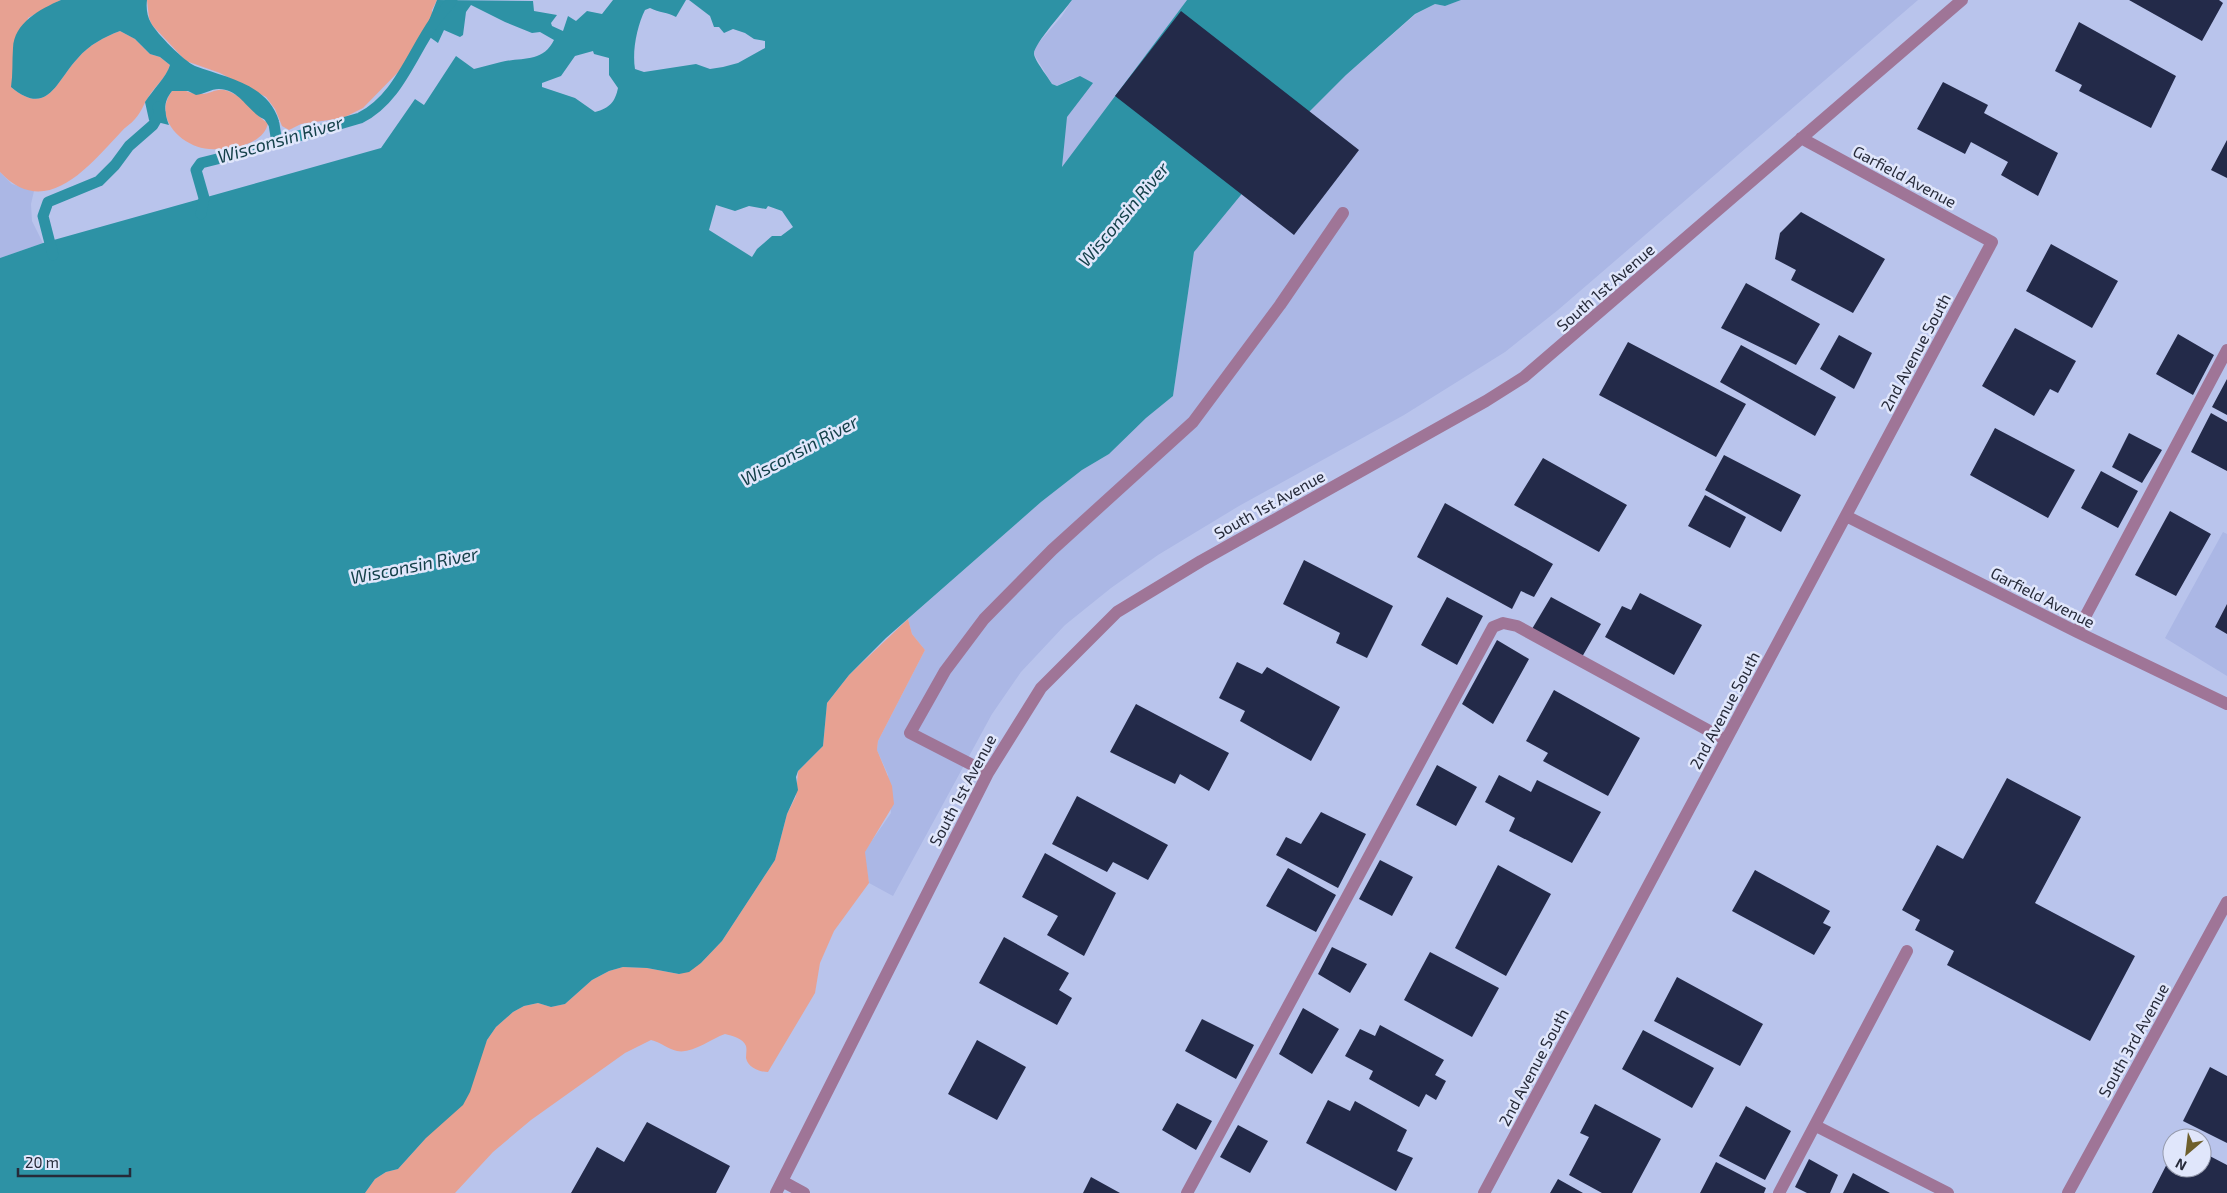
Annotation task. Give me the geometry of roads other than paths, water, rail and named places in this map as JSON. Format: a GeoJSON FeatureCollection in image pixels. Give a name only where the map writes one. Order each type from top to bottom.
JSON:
{"type":"FeatureCollection","features":[{"type":"Feature","properties":{"kind":"street","name":"South 1st Avenue"},"geometry":{"type":"LineString","coordinates":[[776,1193],[988,773],[1041,688],[1118,612],[1201,561],[1486,401],[1524,377],[1962,0]]}},
{"type":"Feature","properties":{"kind":"street","name":"Garfield Avenue"},"geometry":{"type":"LineString","coordinates":[[1801,138],[1992,242]]}},
{"type":"Feature","properties":{"kind":"street"},"geometry":{"type":"LineString","coordinates":[[988,773],[910,733],[945,671],[978,625],[1039,563],[1193,422],[1280,305],[1343,213]]}},
{"type":"Feature","properties":{"kind":"street","name":"2nd Avenue South"},"geometry":{"type":"LineString","coordinates":[[1484,1193],[1992,242]]}},
{"type":"Feature","properties":{"kind":"street"},"geometry":{"type":"LineString","coordinates":[[2077,632],[2227,350]]}},
{"type":"Feature","properties":{"kind":"street","name":"Garfield Avenue"},"geometry":{"type":"LineString","coordinates":[[1846,516],[2077,632],[2227,704]]}},
{"type":"Feature","properties":{"kind":"street"},"geometry":{"type":"LineString","coordinates":[[1187,1193],[1493,627],[1503,623],[1517,626],[1726,740]]}},
{"type":"Feature","properties":{"kind":"street","name":"South 3rd Avenue"},"geometry":{"type":"LineString","coordinates":[[2068,1193],[2227,902]]}},
{"type":"Feature","properties":{"kind":"street"},"geometry":{"type":"LineString","coordinates":[[1779,1193],[1907,951]]}},
{"type":"Feature","properties":{"kind":"street"},"geometry":{"type":"LineString","coordinates":[[1816,1126],[1948,1193]]}},
{"type":"Feature","properties":{"kind":"street"},"geometry":{"type":"LineString","coordinates":[[782,1181],[804,1193]]}},
{"type":"Feature","properties":{"kind":"water"},"geometry":{"type":"Polygon","coordinates":[[[61,0],[147,0],[147,12],[151,23],[178,53],[195,66],[233,79],[256,91],[266,98],[274,109],[279,121],[270,121],[262,118],[236,95],[219,89],[196,95],[188,91],[172,91],[165,107],[169,125],[149,120],[145,102],[163,79],[170,65],[160,57],[150,54],[135,39],[120,31],[87,49],[50,93],[43,98],[34,99],[24,96],[11,87],[14,39],[23,24],[30,18],[61,0]]]}},
{"type":"Feature","properties":{"kind":"water"},"geometry":{"type":"Polygon","coordinates":[[[437,0],[533,1],[534,11],[557,15],[551,23],[552,26],[563,31],[568,16],[576,21],[587,11],[602,14],[613,0],[686,0],[676,17],[650,8],[645,10],[636,39],[635,69],[644,72],[696,64],[710,69],[738,63],[765,48],[765,41],[754,39],[745,33],[733,29],[724,33],[719,27],[714,27],[710,16],[689,0],[1072,0],[1039,43],[1034,54],[1052,84],[1057,86],[1080,76],[1093,83],[1067,117],[1062,167],[1187,0],[1461,0],[1445,6],[1435,4],[1415,14],[1346,75],[1310,111],[1194,252],[1173,396],[1146,418],[1109,454],[1082,470],[1041,502],[886,638],[849,675],[827,703],[823,746],[798,771],[796,777],[798,790],[787,814],[775,860],[722,941],[701,963],[689,972],[679,974],[647,968],[623,967],[609,971],[592,980],[565,1004],[551,1007],[538,1003],[524,1006],[513,1012],[496,1027],[487,1040],[470,1092],[463,1105],[426,1138],[398,1169],[386,1172],[375,1179],[365,1193],[0,1193],[0,258],[43,243],[381,148],[415,99],[424,105],[456,56],[474,69],[538,56],[554,40],[540,32],[532,33],[505,22],[471,5],[466,12],[463,35],[460,37],[444,30],[438,43],[424,33],[437,0]],[[593,51],[575,56],[561,76],[542,83],[542,87],[575,98],[595,112],[604,109],[613,101],[618,88],[609,75],[609,58],[594,54],[593,51]],[[716,205],[709,230],[752,257],[757,249],[772,236],[781,236],[793,227],[782,211],[768,206],[766,209],[749,206],[735,211],[716,205]]]}},
{"type":"Feature","properties":{"kind":"waterway","name":"Wisconsin River"},"geometry":{"type":"LineString","coordinates":[[201,214],[204,198],[196,170],[201,163],[360,118],[373,110],[394,88],[426,34],[452,0]]}},
{"type":"Feature","properties":{"kind":"waterway","name":"Wisconsin River"},"geometry":{"type":"LineString","coordinates":[[53,255],[43,216],[48,202],[99,181],[115,165],[129,146],[153,125],[160,113],[158,107]]}},
{"type":"Feature","properties":{"kind":"waterway"},"geometry":{"type":"LineString","coordinates":[[265,110],[274,124],[277,143]]}}]}
